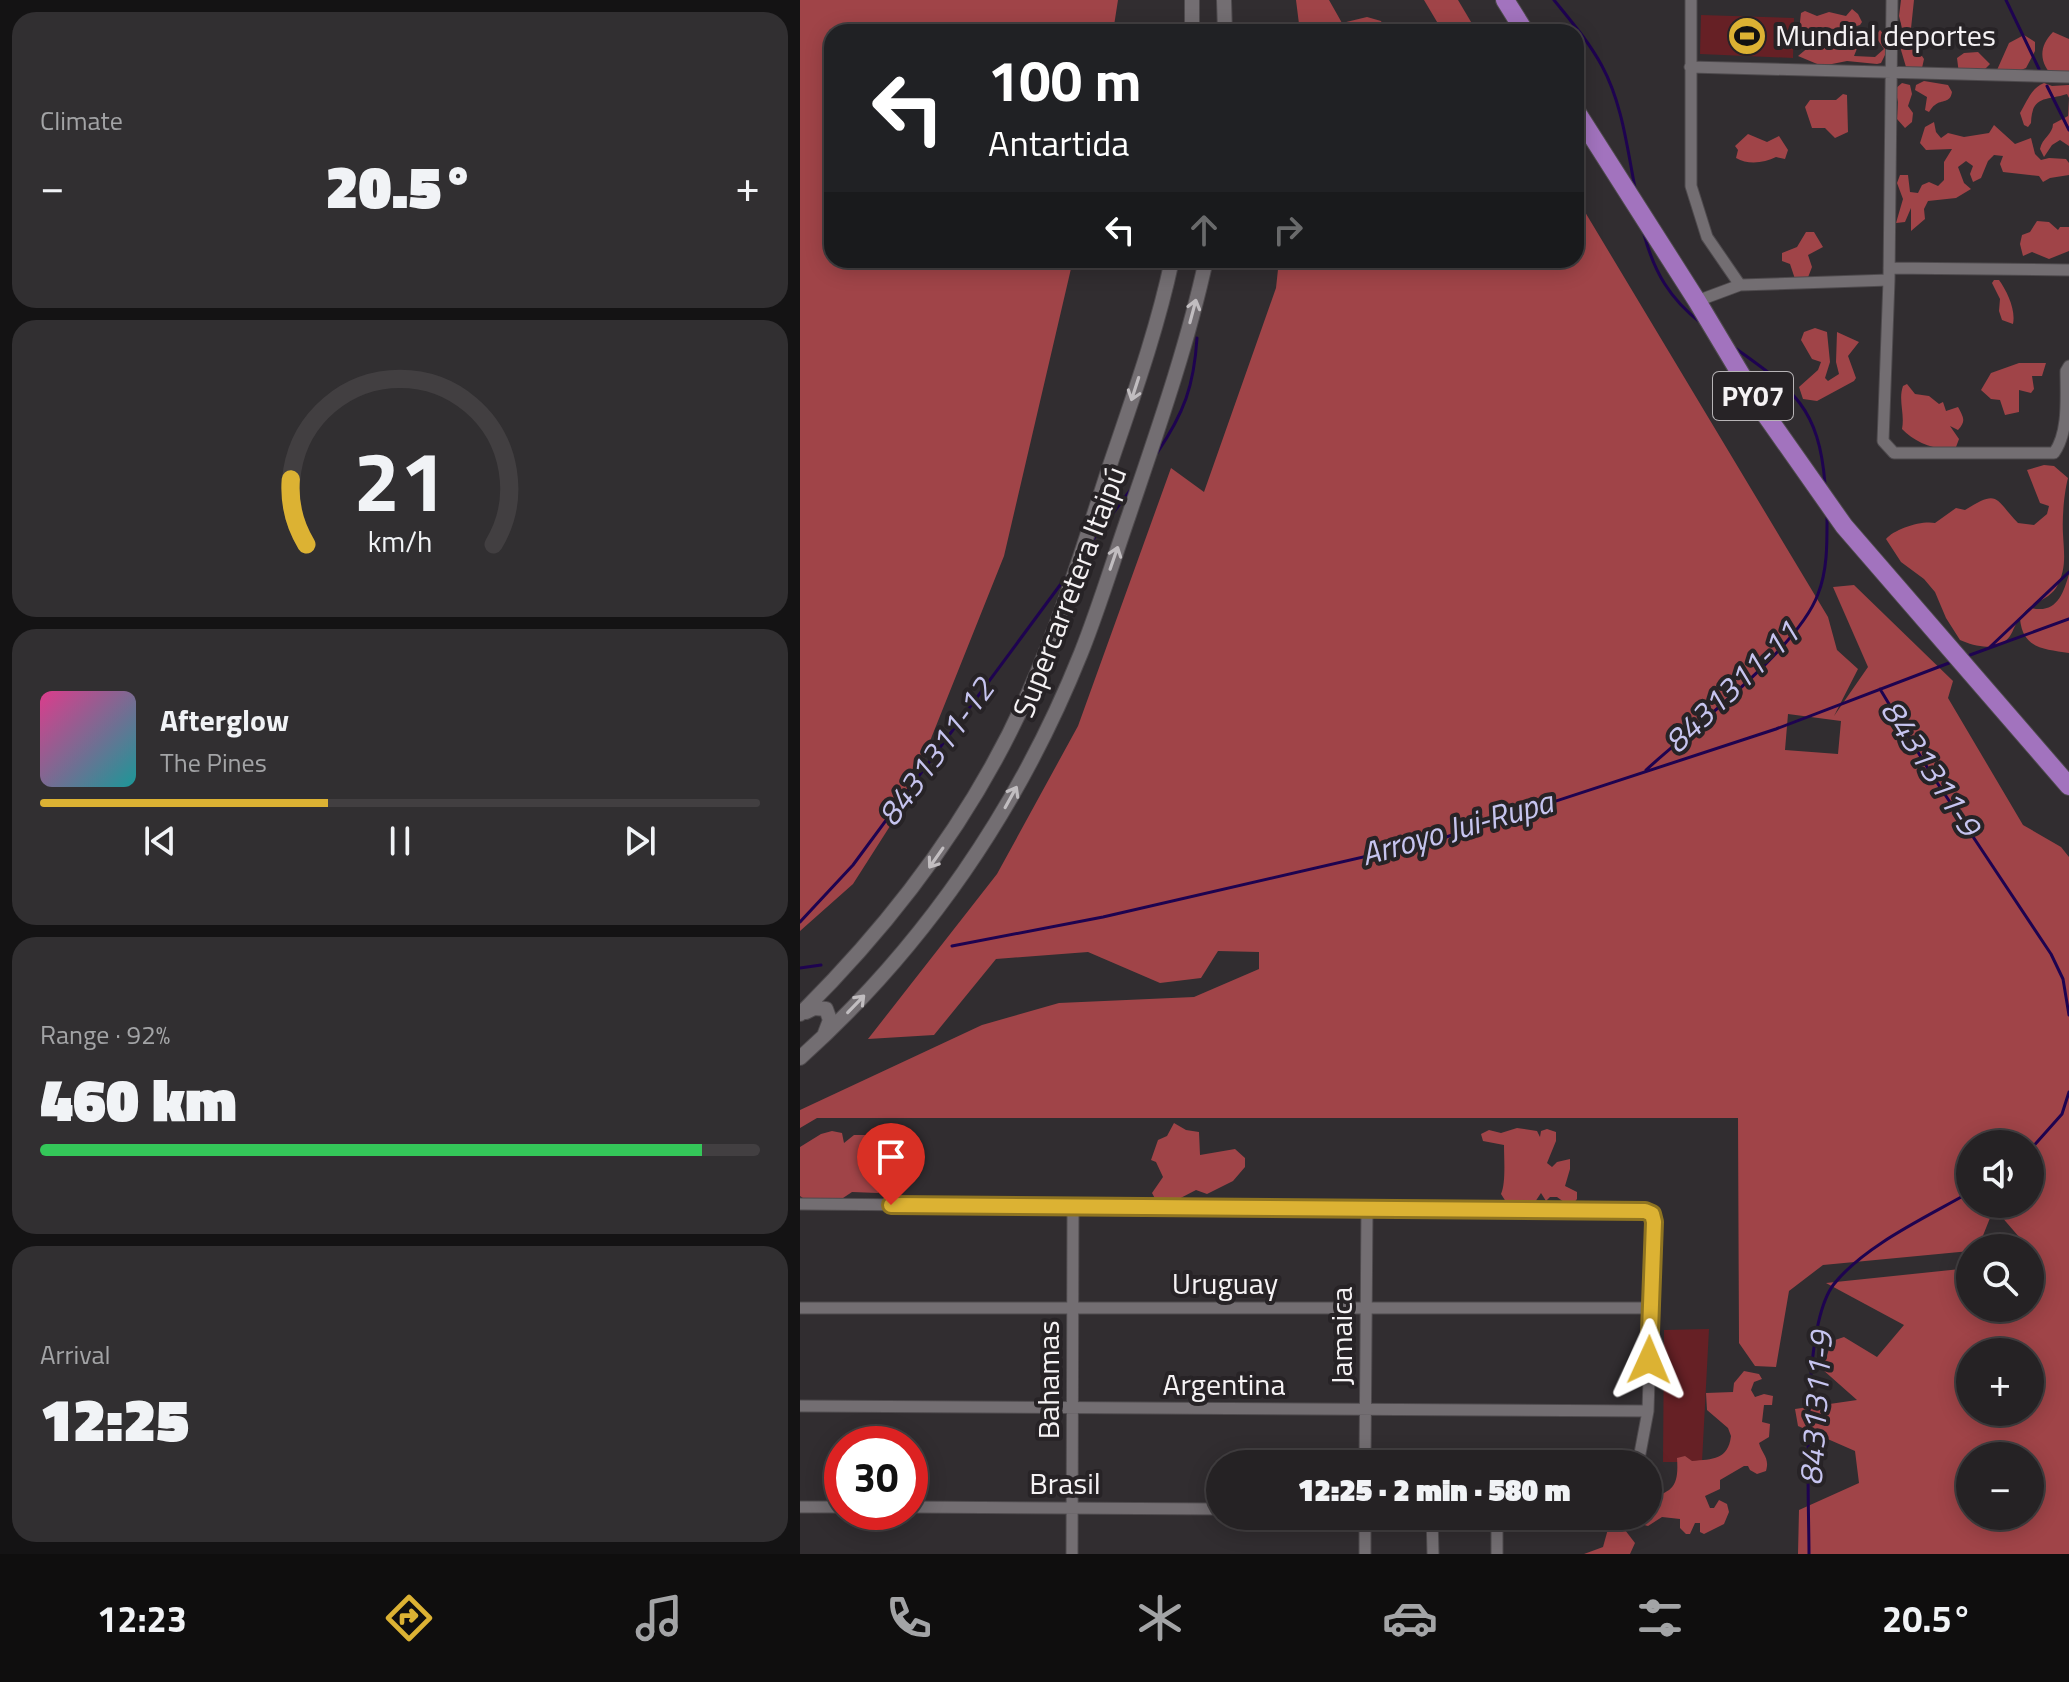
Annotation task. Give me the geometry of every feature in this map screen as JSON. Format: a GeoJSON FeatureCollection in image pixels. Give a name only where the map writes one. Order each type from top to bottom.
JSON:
{"type":"FeatureCollection","features":[{"type":"Feature","properties":{"kind":"highway"},"geometry":{"type":"LineString","coordinates":[[1505,0],[1520,24]]}},
{"type":"Feature","properties":{"kind":"highway","name":"PY07"},"geometry":{"type":"LineString","coordinates":[[1584,124],[1761,408],[1844,526],[2069,786]]}},
{"type":"Feature","properties":{"kind":"street"},"geometry":{"type":"LineString","coordinates":[[1192,0],[1192,24]]}},
{"type":"Feature","properties":{"kind":"street"},"geometry":{"type":"LineString","coordinates":[[1224,0],[1225,24]]}},
{"type":"Feature","properties":{"kind":"street"},"geometry":{"type":"LineString","coordinates":[[1691,0],[1691,186],[1707,237],[1740,285]]}},
{"type":"Feature","properties":{"kind":"street"},"geometry":{"type":"LineString","coordinates":[[1892,0],[1889,274],[1883,441],[1894,453],[2054,453],[2062,444],[2067,414],[2066,371],[2069,366]]}},
{"type":"Feature","properties":{"kind":"street"},"geometry":{"type":"LineString","coordinates":[[1690,67],[2069,77]]}},
{"type":"Feature","properties":{"kind":"street","name":"Supercarretera Itaipú"},"geometry":{"type":"LineString","coordinates":[[800,1015],[870,941],[922,877],[965,813],[1027,697],[1095,513],[1154,332],[1170,268]]}},
{"type":"Feature","properties":{"kind":"street","name":"Supercarretera Itaipú"},"geometry":{"type":"LineString","coordinates":[[800,1058],[894,962],[955,888],[1005,807],[1050,723],[1082,651],[1152,446],[1204,268]]}},
{"type":"Feature","properties":{"kind":"street"},"geometry":{"type":"LineString","coordinates":[[1697,301],[1740,285],[1889,274],[2069,270]]}},
{"type":"Feature","properties":{"kind":"street"},"geometry":{"type":"LineString","coordinates":[[800,1015],[814,1008],[826,1009],[830,1020],[820,1040]]}},
{"type":"Feature","properties":{"kind":"street"},"geometry":{"type":"LineString","coordinates":[[800,1204],[1645,1211],[1652,1214],[1654,1222],[1648,1411],[1641,1450]]}},
{"type":"Feature","properties":{"kind":"street","name":"Bahamas"},"geometry":{"type":"LineString","coordinates":[[1072,1554],[1073,1206]]}},
{"type":"Feature","properties":{"kind":"street","name":"Jamaica"},"geometry":{"type":"LineString","coordinates":[[1365,1450],[1367,1209]]}},
{"type":"Feature","properties":{"kind":"street","name":"Uruguay"},"geometry":{"type":"LineString","coordinates":[[800,1308],[1650,1308]]}},
{"type":"Feature","properties":{"kind":"street","name":"Argentina"},"geometry":{"type":"LineString","coordinates":[[800,1406],[1648,1411]]}},
{"type":"Feature","properties":{"kind":"street"},"geometry":{"type":"LineString","coordinates":[[800,1507],[824,1507]]}},
{"type":"Feature","properties":{"kind":"street","name":"Brasil"},"geometry":{"type":"LineString","coordinates":[[928,1507],[1206,1509]]}},
{"type":"Feature","properties":{"kind":"street"},"geometry":{"type":"LineString","coordinates":[[1365,1530],[1365,1554]]}},
{"type":"Feature","properties":{"kind":"street"},"geometry":{"type":"LineString","coordinates":[[1432,1530],[1433,1554]]}},
{"type":"Feature","properties":{"kind":"street"},"geometry":{"type":"LineString","coordinates":[[1497,1530],[1497,1554]]}},
{"type":"Feature","properties":{"kind":"shaded area"},"geometry":{"type":"Polygon","coordinates":[[[800,0],[1118,0],[1114,24],[824,24],[824,268],[1071,268],[1004,556],[906,801],[853,884],[800,931],[800,0]]]}},
{"type":"Feature","properties":{"kind":"shaded area"},"geometry":{"type":"Polygon","coordinates":[[[1296,0],[1329,0],[1342,23],[1367,17],[1382,24],[1299,24],[1296,0]]]}},
{"type":"Feature","properties":{"kind":"shaded area"},"geometry":{"type":"Polygon","coordinates":[[[1424,0],[1458,0],[1472,24],[1438,24],[1424,0]]]}},
{"type":"Feature","properties":{"kind":"shaded area"},"geometry":{"type":"Polygon","coordinates":[[[1901,0],[1914,0],[1910,38],[1924,59],[1922,68],[1913,72],[1906,67],[1901,50],[1901,0]]]}},
{"type":"Feature","properties":{"kind":"shaded area"},"geometry":{"type":"Polygon","coordinates":[[[1852,9],[1862,22],[1860,25],[1843,30],[1825,28],[1805,38],[1799,31],[1801,13],[1805,11],[1817,16],[1829,12],[1846,16],[1852,9]]]}},
{"type":"Feature","properties":{"kind":"shaded area","name":"Mundial deportes"},"geometry":{"type":"Polygon","coordinates":[[[1701,15],[1794,18],[1793,58],[1700,54],[1701,15]]]}},
{"type":"Feature","properties":{"kind":"shaded area"},"geometry":{"type":"Polygon","coordinates":[[[1880,30],[1891,43],[1881,63],[1847,61],[1822,66],[1798,56],[1828,31],[1843,39],[1853,31],[1860,41],[1854,56],[1875,57],[1884,49],[1875,36],[1880,30]]]}},
{"type":"Feature","properties":{"kind":"shaded area"},"geometry":{"type":"Polygon","coordinates":[[[2053,32],[2069,39],[2069,78],[2055,78],[2043,61],[2043,49],[2053,32]]]}},
{"type":"Feature","properties":{"kind":"shaded area"},"geometry":{"type":"Polygon","coordinates":[[[2024,35],[2035,42],[2035,51],[2026,68],[2013,73],[1997,70],[2009,43],[2024,35]]]}},
{"type":"Feature","properties":{"kind":"shaded area"},"geometry":{"type":"Polygon","coordinates":[[[1978,52],[1990,64],[1984,70],[1959,74],[1957,58],[1964,53],[1978,52]]]}},
{"type":"Feature","properties":{"kind":"shaded area"},"geometry":{"type":"Polygon","coordinates":[[[1924,81],[1948,85],[1952,92],[1949,98],[1934,105],[1929,112],[1925,110],[1927,97],[1915,90],[1916,85],[1924,81]]]}},
{"type":"Feature","properties":{"kind":"shaded area"},"geometry":{"type":"Polygon","coordinates":[[[1902,83],[1910,85],[1912,94],[1908,106],[1913,113],[1912,122],[1905,128],[1897,119],[1895,89],[1902,83]]]}},
{"type":"Feature","properties":{"kind":"shaded area"},"geometry":{"type":"Polygon","coordinates":[[[2044,83],[2069,85],[2069,98],[2067,94],[2037,103],[2028,127],[2024,125],[2020,113],[2033,92],[2044,83]]]}},
{"type":"Feature","properties":{"kind":"shaded area"},"geometry":{"type":"Polygon","coordinates":[[[1843,94],[1847,95],[1848,132],[1835,138],[1825,128],[1812,128],[1805,107],[1810,100],[1836,100],[1843,94]]]}},
{"type":"Feature","properties":{"kind":"shaded area"},"geometry":{"type":"Polygon","coordinates":[[[2069,98],[2069,146],[2060,140],[2044,157],[2041,145],[2053,124],[2068,116],[2069,98]]]}},
{"type":"Feature","properties":{"kind":"shaded area"},"geometry":{"type":"Polygon","coordinates":[[[1934,122],[1941,138],[1948,133],[1964,137],[1989,133],[1994,125],[2015,144],[2031,138],[2035,154],[2041,160],[2066,159],[2069,175],[2043,182],[2039,176],[2003,172],[2000,164],[2003,156],[1994,155],[1981,178],[1973,182],[1970,174],[1973,166],[1966,161],[1958,167],[1964,183],[1971,189],[1956,198],[1928,201],[1924,209],[1925,219],[1911,231],[1911,208],[1905,222],[1896,223],[1903,199],[1897,183],[1900,175],[1908,175],[1910,192],[1918,193],[1922,185],[1929,182],[1938,186],[1944,180],[1944,162],[1952,149],[1926,150],[1920,143],[1925,127],[1934,122]]]}},
{"type":"Feature","properties":{"kind":"shaded area"},"geometry":{"type":"Polygon","coordinates":[[[1748,134],[1767,142],[1779,136],[1788,150],[1785,159],[1776,157],[1751,162],[1736,158],[1738,150],[1735,146],[1748,134]]]}},
{"type":"Feature","properties":{"kind":"shaded area"},"geometry":{"type":"Polygon","coordinates":[[[1584,210],[1828,617],[1837,650],[1858,669],[1834,716],[1868,667],[1833,587],[1854,585],[1953,681],[1948,698],[2023,825],[2061,847],[2069,857],[2069,1554],[1798,1554],[1799,1510],[1859,1483],[1855,1451],[1798,1426],[1795,1409],[1857,1400],[1822,1369],[1832,1341],[1844,1337],[1877,1357],[1904,1325],[1826,1283],[1956,1269],[1956,1322],[2044,1322],[2044,1234],[2016,1234],[2003,1218],[2044,1218],[2044,1130],[1956,1130],[1956,1218],[1990,1218],[1984,1234],[1956,1234],[1956,1252],[1823,1265],[1789,1291],[1776,1367],[1755,1366],[1739,1343],[1738,1118],[817,1118],[800,1128],[800,1110],[982,1025],[1059,1003],[1194,997],[1259,969],[1259,952],[1218,951],[1201,978],[1160,983],[1088,952],[996,959],[934,1035],[868,1039],[997,874],[1078,726],[1171,468],[1204,492],[1276,288],[1278,268],[1584,268],[1584,210]],[[1788,714],[1785,750],[1838,754],[1841,721],[1788,714]]]}},
{"type":"Feature","properties":{"kind":"shaded area"},"geometry":{"type":"Polygon","coordinates":[[[2037,221],[2049,222],[2058,230],[2069,227],[2069,251],[2049,259],[2032,252],[2023,256],[2020,244],[2022,235],[2030,232],[2037,221]]]}},
{"type":"Feature","properties":{"kind":"shaded area"},"geometry":{"type":"Polygon","coordinates":[[[1806,232],[1814,232],[1823,247],[1808,255],[1812,267],[1807,280],[1795,279],[1790,264],[1782,261],[1782,253],[1797,247],[1806,232]]]}},
{"type":"Feature","properties":{"kind":"shaded area"},"geometry":{"type":"Polygon","coordinates":[[[1999,280],[2008,295],[2013,324],[2002,320],[2000,299],[1992,283],[1999,280]]]}},
{"type":"Feature","properties":{"kind":"shaded area"},"geometry":{"type":"Polygon","coordinates":[[[1815,328],[1827,332],[1830,362],[1825,378],[1828,381],[1839,374],[1836,362],[1837,332],[1859,342],[1848,356],[1856,378],[1854,381],[1817,401],[1803,399],[1799,387],[1818,370],[1821,362],[1812,359],[1801,340],[1804,332],[1815,328]]]}},
{"type":"Feature","properties":{"kind":"shaded area"},"geometry":{"type":"Polygon","coordinates":[[[2019,363],[2046,363],[2042,376],[2032,376],[2034,389],[2031,393],[2019,390],[2019,412],[2005,415],[2000,400],[1991,399],[1981,390],[1991,373],[2019,363]]]}},
{"type":"Feature","properties":{"kind":"shaded area"},"geometry":{"type":"Polygon","coordinates":[[[1907,384],[1915,394],[1929,396],[1939,404],[1943,402],[1946,411],[1958,407],[1963,422],[1958,430],[1950,426],[1959,439],[1956,447],[1927,445],[1902,429],[1902,391],[1907,384]]]}},
{"type":"Feature","properties":{"kind":"shaded area"},"geometry":{"type":"Polygon","coordinates":[[[2044,465],[2054,466],[2068,478],[2063,513],[2063,568],[2053,592],[2031,607],[2023,614],[2031,608],[2047,608],[2057,601],[2069,574],[2069,653],[2030,642],[2020,619],[2010,636],[1999,644],[1980,646],[1960,640],[1935,592],[1924,579],[1901,562],[1886,539],[1902,529],[1916,524],[1935,523],[1956,508],[1965,510],[1990,498],[2000,502],[2018,523],[2034,525],[2047,514],[2049,506],[2040,503],[2027,470],[2044,465]]]}},
{"type":"Feature","properties":{"kind":"shaded area"},"geometry":{"type":"Polygon","coordinates":[[[1174,1123],[1186,1130],[1199,1132],[1200,1155],[1235,1149],[1245,1158],[1245,1167],[1233,1181],[1207,1194],[1196,1190],[1159,1206],[1152,1193],[1163,1177],[1156,1162],[1151,1160],[1158,1140],[1167,1136],[1174,1123]]]}},
{"type":"Feature","properties":{"kind":"shaded area"},"geometry":{"type":"Polygon","coordinates":[[[1517,1128],[1537,1131],[1540,1137],[1541,1131],[1547,1129],[1556,1132],[1556,1141],[1547,1163],[1552,1167],[1557,1162],[1570,1159],[1565,1186],[1577,1192],[1577,1199],[1572,1205],[1557,1197],[1546,1201],[1541,1193],[1533,1205],[1525,1208],[1516,1203],[1508,1205],[1501,1194],[1504,1145],[1483,1141],[1481,1134],[1489,1130],[1501,1133],[1517,1128]]]}},
{"type":"Feature","properties":{"kind":"shaded area"},"geometry":{"type":"Polygon","coordinates":[[[832,1131],[842,1133],[844,1143],[854,1135],[869,1135],[871,1156],[884,1186],[878,1193],[852,1192],[834,1204],[810,1203],[800,1196],[800,1147],[832,1131]]]}},
{"type":"Feature","properties":{"kind":"shaded area"},"geometry":{"type":"Polygon","coordinates":[[[1709,1329],[1702,1462],[1663,1462],[1664,1330],[1709,1329]]]}},
{"type":"Feature","properties":{"kind":"shaded area"},"geometry":{"type":"Polygon","coordinates":[[[1744,1371],[1759,1374],[1762,1379],[1754,1382],[1751,1390],[1755,1397],[1764,1394],[1773,1396],[1772,1405],[1764,1405],[1762,1422],[1770,1424],[1769,1437],[1759,1443],[1766,1459],[1766,1471],[1757,1474],[1744,1466],[1720,1480],[1720,1489],[1705,1496],[1710,1508],[1714,1508],[1719,1500],[1727,1504],[1729,1512],[1724,1524],[1704,1534],[1700,1532],[1700,1523],[1695,1523],[1690,1534],[1686,1534],[1680,1528],[1680,1519],[1662,1517],[1662,1493],[1673,1486],[1677,1475],[1677,1458],[1685,1456],[1692,1461],[1707,1460],[1727,1450],[1731,1436],[1728,1428],[1707,1410],[1706,1393],[1733,1392],[1734,1383],[1744,1371]]]}},
{"type":"Feature","properties":{"kind":"shaded area"},"geometry":{"type":"Polygon","coordinates":[[[1608,1530],[1625,1530],[1635,1543],[1630,1554],[1584,1554],[1603,1547],[1608,1530]]]}},
{"type":"Feature","properties":{"kind":"waterway","name":"8431311-11"},"geometry":{"type":"LineString","coordinates":[[1554,0],[1574,24]]}},
{"type":"Feature","properties":{"kind":"waterway"},"geometry":{"type":"LineString","coordinates":[[2006,0],[2039,69]]}},
{"type":"Feature","properties":{"kind":"waterway","name":"8431311-11"},"geometry":{"type":"LineString","coordinates":[[1584,38],[1609,80],[1623,126],[1635,188]]}},
{"type":"Feature","properties":{"kind":"waterway"},"geometry":{"type":"LineString","coordinates":[[2047,86],[2069,130]]}},
{"type":"Feature","properties":{"kind":"waterway","name":"8431311-11"},"geometry":{"type":"LineString","coordinates":[[1644,234],[1665,284],[1680,304],[1701,323]]}},
{"type":"Feature","properties":{"kind":"waterway","name":"8431311-12"},"geometry":{"type":"LineString","coordinates":[[1157,453],[1186,398],[1197,338]]}},
{"type":"Feature","properties":{"kind":"waterway","name":"8431311-11"},"geometry":{"type":"LineString","coordinates":[[1735,348],[1773,376],[1800,403],[1817,437],[1825,484]]}},
{"type":"Feature","properties":{"kind":"waterway","name":"8431311-12"},"geometry":{"type":"LineString","coordinates":[[1091,542],[1132,488]]}},
{"type":"Feature","properties":{"kind":"waterway","name":"8431311-11"},"geometry":{"type":"LineString","coordinates":[[1646,770],[1742,687],[1807,616],[1824,575],[1827,514]]}},
{"type":"Feature","properties":{"kind":"waterway"},"geometry":{"type":"LineString","coordinates":[[1990,647],[2069,572]]}},
{"type":"Feature","properties":{"kind":"waterway","name":"8431311-12"},"geometry":{"type":"LineString","coordinates":[[800,922],[853,865],[1066,577]]}},
{"type":"Feature","properties":{"kind":"waterway","name":"Arroyo Jui-Rupa"},"geometry":{"type":"LineString","coordinates":[[1970,655],[2069,619]]}},
{"type":"Feature","properties":{"kind":"waterway","name":"Arroyo Jui-Rupa"},"geometry":{"type":"LineString","coordinates":[[952,946],[1103,917],[1437,840],[1776,729],[1949,663]]}},
{"type":"Feature","properties":{"kind":"waterway","name":"8431311-9"},"geometry":{"type":"LineString","coordinates":[[1880,689],[1930,772],[2051,954],[2063,979],[2069,1015]]}},
{"type":"Feature","properties":{"kind":"waterway","name":"Arroyo Jui-Rupa"},"geometry":{"type":"LineString","coordinates":[[800,968],[821,965]]}},
{"type":"Feature","properties":{"kind":"waterway","name":"8431311-9"},"geometry":{"type":"LineString","coordinates":[[2044,1134],[2062,1114],[2069,1092]]}},
{"type":"Feature","properties":{"kind":"waterway","name":"8431311-9"},"geometry":{"type":"LineString","coordinates":[[1809,1554],[1811,1373],[1823,1306],[1834,1284],[1862,1257],[1956,1200]]}},
{"type":"Feature","properties":{"kind":"place","name":"Mundial deportes"},"geometry":{"type":"Point","coordinates":[1747,36]}},
{"type":"Feature","properties":{"kind":"route"},"geometry":{"type":"LineString","coordinates":[[891,1205],[1645,1211],[1652,1214],[1654,1222],[1649,1360]]}}]}
